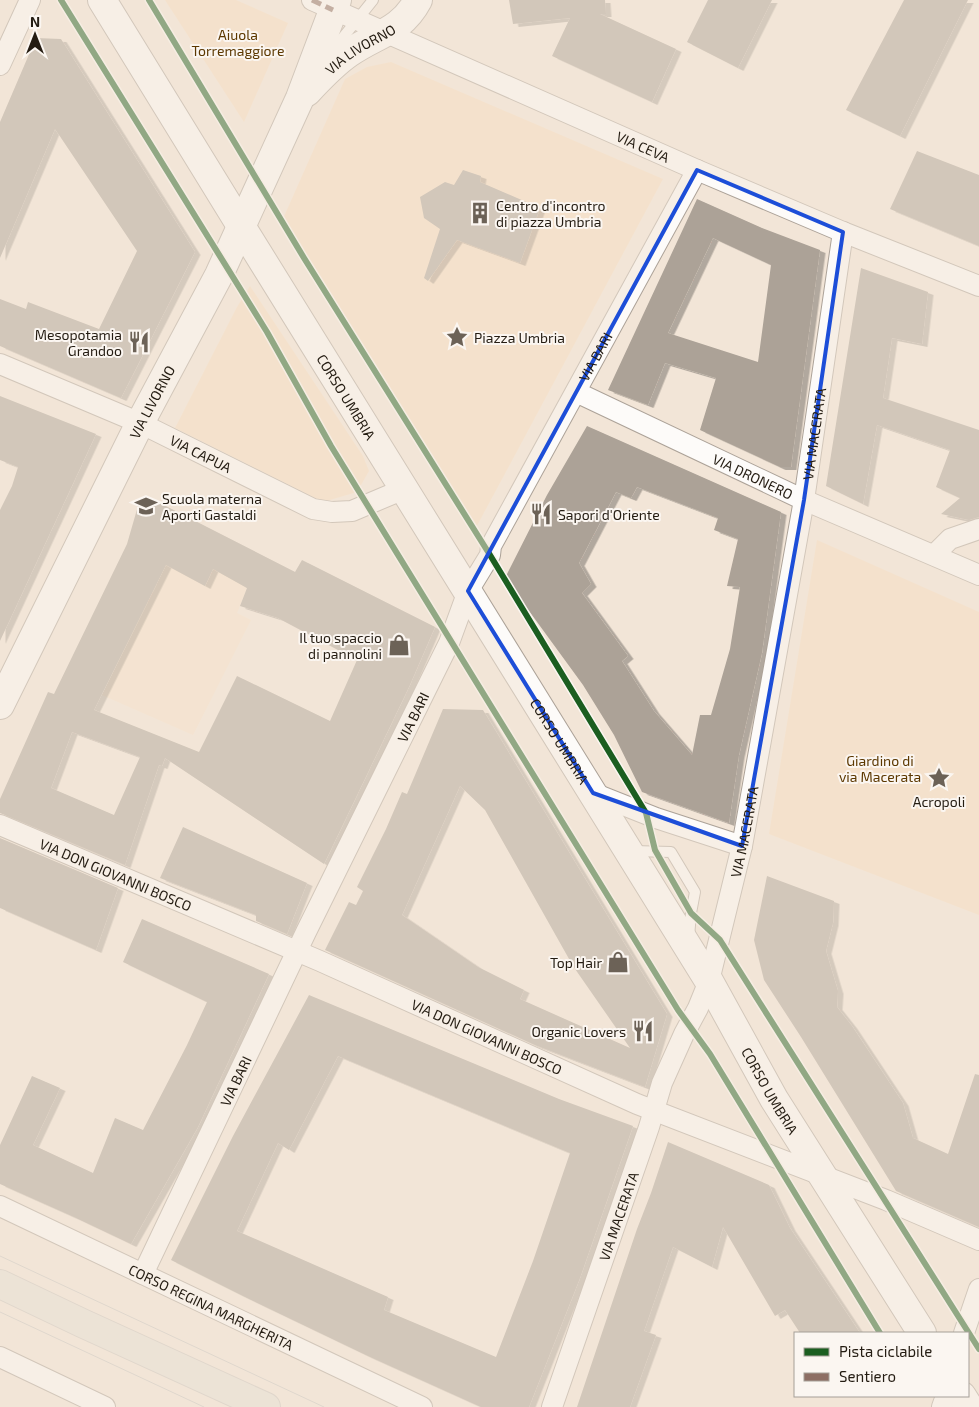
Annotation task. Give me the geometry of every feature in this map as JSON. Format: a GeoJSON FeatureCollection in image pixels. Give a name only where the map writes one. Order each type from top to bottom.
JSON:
{"type":"FeatureCollection","features":[{"type":"Feature","properties":{"kind":"main road","name":"CORSO UMBRIA"},"geometry":{"type":"LineString","coordinates":[[102,0],[709,981],[774,1099],[921,1332]]}},
{"type":"Feature","properties":{"kind":"main road","name":"VIA LIVORNO"},"geometry":{"type":"LineString","coordinates":[[300,98],[332,66],[349,53],[369,40],[399,25],[418,0]]}},
{"type":"Feature","properties":{"kind":"main road","name":"VIA LIVORNO"},"geometry":{"type":"LineString","coordinates":[[0,705],[140,423],[212,289],[300,98],[327,3]]}},
{"type":"Feature","properties":{"kind":"main road"},"geometry":{"type":"LineString","coordinates":[[0,1284],[82,1324],[266,1407]]}},
{"type":"Feature","properties":{"kind":"street"},"geometry":{"type":"LineString","coordinates":[[0,65],[30,0]]}},
{"type":"Feature","properties":{"kind":"street","name":"VIA CEVA"},"geometry":{"type":"LineString","coordinates":[[327,3],[358,20],[697,170],[843,232],[979,286]]}},
{"type":"Feature","properties":{"kind":"street","name":"VIA BARI"},"geometry":{"type":"LineString","coordinates":[[143,1274],[297,951],[449,643],[468,591],[490,555],[491,546],[697,170]]}},
{"type":"Feature","properties":{"kind":"street","name":"VIA MACERATA"},"geometry":{"type":"LineString","coordinates":[[552,1407],[649,1127],[662,1083],[709,981],[742,846],[804,500],[843,232]]}},
{"type":"Feature","properties":{"kind":"street","name":"VIA CAPUA"},"geometry":{"type":"LineString","coordinates":[[0,364],[140,423],[313,510],[332,512],[352,511],[404,489]]}},
{"type":"Feature","properties":{"kind":"street","name":"VIA DRONERO"},"geometry":{"type":"LineString","coordinates":[[576,392],[804,500],[935,554],[979,575]]}},
{"type":"Feature","properties":{"kind":"street"},"geometry":{"type":"LineString","coordinates":[[935,554],[950,539],[979,529]]}},
{"type":"Feature","properties":{"kind":"street","name":"CORSO UMBRIA"},"geometry":{"type":"LineString","coordinates":[[593,793],[656,818],[742,846]]}},
{"type":"Feature","properties":{"kind":"street","name":"VIA DON GIOVANNI BOSCO"},"geometry":{"type":"LineString","coordinates":[[0,825],[297,951],[653,1111],[886,1200],[979,1240]]}},
{"type":"Feature","properties":{"kind":"street","name":"CORSO REGINA MARGHERITA"},"geometry":{"type":"LineString","coordinates":[[0,1206],[422,1407]]}},
{"type":"Feature","properties":{"kind":"street"},"geometry":{"type":"LineString","coordinates":[[964,1332],[979,1289]]}},
{"type":"Feature","properties":{"kind":"street"},"geometry":{"type":"LineString","coordinates":[[0,1357],[83,1402],[105,1407]]}},
{"type":"Feature","properties":{"kind":"lane","name":"VIA LIVORNO"},"geometry":{"type":"LineString","coordinates":[[300,98],[331,53],[373,0]]}},
{"type":"Feature","properties":{"kind":"highlighted area"},"geometry":{"type":"Polygon","coordinates":[[[697,170],[843,232],[804,500],[742,846],[593,793],[468,591],[697,170]]]}},
{"type":"Feature","properties":{"kind":"shaded area"},"geometry":{"type":"Polygon","coordinates":[[[140,499],[152,499],[229,539],[247,588],[237,613],[251,620],[193,735],[102,695],[134,628],[140,499]]]}},
{"type":"Feature","properties":{"kind":"green space","name":"Aiuola Torremaggiore"},"geometry":{"type":"Polygon","coordinates":[[[165,0],[236,0],[288,23],[244,122],[165,0]]]}},
{"type":"Feature","properties":{"kind":"green space","name":"Piazza Umbria"},"geometry":{"type":"Polygon","coordinates":[[[391,62],[663,179],[472,535],[282,221],[345,79],[367,67],[391,62]]]}},
{"type":"Feature","properties":{"kind":"green space"},"geometry":{"type":"Polygon","coordinates":[[[250,286],[363,456],[369,471],[357,492],[323,502],[175,428],[237,307],[250,286]]]}},
{"type":"Feature","properties":{"kind":"green space","name":"Giardino di via Macerata"},"geometry":{"type":"Polygon","coordinates":[[[817,540],[979,612],[979,915],[769,834],[817,540]]]}},
{"type":"Feature","properties":{"kind":"building"},"geometry":{"type":"Polygon","coordinates":[[[509,0],[605,0],[606,14],[600,14],[676,49],[652,102],[552,56],[570,18],[513,24],[509,0]]]}},
{"type":"Feature","properties":{"kind":"building"},"geometry":{"type":"Polygon","coordinates":[[[708,0],[772,0],[738,68],[687,42],[708,0]]]}},
{"type":"Feature","properties":{"kind":"building"},"geometry":{"type":"Polygon","coordinates":[[[904,0],[968,0],[900,136],[846,110],[904,0]]]}},
{"type":"Feature","properties":{"kind":"building"},"geometry":{"type":"Polygon","coordinates":[[[36,38],[61,39],[195,252],[121,398],[0,346],[0,299],[26,309],[28,302],[99,329],[137,251],[55,129],[0,258],[0,122],[36,38]]]}},
{"type":"Feature","properties":{"kind":"building"},"geometry":{"type":"Polygon","coordinates":[[[917,151],[979,175],[979,246],[890,209],[917,151]]]}},
{"type":"Feature","properties":{"kind":"building","name":"Centro d'incontro di piazza Umbria"},"geometry":{"type":"Polygon","coordinates":[[[463,170],[481,176],[480,182],[540,208],[520,263],[457,240],[428,281],[424,278],[440,229],[424,218],[420,197],[445,182],[454,185],[463,170]]]}},
{"type":"Feature","properties":{"kind":"building"},"geometry":{"type":"Polygon","coordinates":[[[697,199],[762,228],[820,250],[791,467],[780,467],[700,430],[716,378],[665,363],[648,405],[608,390],[697,199]],[[713,238],[668,333],[758,362],[771,265],[713,238]]]}},
{"type":"Feature","properties":{"kind":"building"},"geometry":{"type":"Polygon","coordinates":[[[861,268],[928,292],[922,344],[892,338],[883,398],[979,430],[979,517],[969,520],[941,514],[960,498],[936,487],[950,450],[877,425],[863,504],[826,486],[861,268]]]}},
{"type":"Feature","properties":{"kind":"building"},"geometry":{"type":"Polygon","coordinates":[[[0,396],[96,434],[0,641],[0,510],[12,486],[18,467],[0,460],[0,396]]]}},
{"type":"Feature","properties":{"kind":"building"},"geometry":{"type":"Polygon","coordinates":[[[587,426],[781,512],[762,653],[739,755],[729,823],[642,792],[614,735],[583,685],[505,578],[547,495],[587,426]],[[637,487],[631,498],[616,492],[579,563],[591,584],[582,593],[628,656],[622,661],[654,711],[692,755],[700,715],[711,715],[730,649],[740,587],[727,586],[738,539],[714,530],[718,518],[637,487]]]}},
{"type":"Feature","properties":{"kind":"building"},"geometry":{"type":"Polygon","coordinates":[[[140,499],[152,499],[295,572],[302,560],[435,627],[409,687],[324,864],[165,758],[162,766],[159,765],[125,865],[0,813],[0,799],[48,692],[54,694],[127,544],[140,499]],[[166,565],[94,710],[199,752],[237,676],[330,721],[357,660],[278,618],[240,606],[247,588],[213,569],[205,586],[166,565]],[[72,732],[51,788],[114,815],[140,757],[72,732]]]}},
{"type":"Feature","properties":{"kind":"building"},"geometry":{"type":"Polygon","coordinates":[[[443,709],[483,710],[667,1014],[645,1087],[535,1045],[325,950],[349,902],[356,905],[363,891],[357,887],[402,792],[407,794],[443,709]],[[460,786],[402,915],[478,967],[524,990],[520,999],[630,1048],[573,966],[485,810],[460,786]]]}},
{"type":"Feature","properties":{"kind":"building"},"geometry":{"type":"Polygon","coordinates":[[[183,827],[307,883],[287,934],[256,921],[256,915],[160,878],[183,827]]]}},
{"type":"Feature","properties":{"kind":"building"},"geometry":{"type":"Polygon","coordinates":[[[0,838],[118,888],[96,950],[0,908],[0,838]]]}},
{"type":"Feature","properties":{"kind":"building"},"geometry":{"type":"Polygon","coordinates":[[[767,876],[834,901],[833,923],[826,951],[838,991],[837,1007],[852,1026],[903,1103],[913,1138],[948,1154],[975,1074],[979,1075],[979,1227],[896,1191],[764,980],[754,940],[767,876]]]}},
{"type":"Feature","properties":{"kind":"building"},"geometry":{"type":"Polygon","coordinates":[[[142,919],[269,974],[198,1127],[131,1244],[0,1184],[0,1145],[32,1076],[60,1088],[33,1145],[93,1173],[115,1118],[143,1130],[207,1002],[123,962],[142,919]]]}},
{"type":"Feature","properties":{"kind":"building"},"geometry":{"type":"Polygon","coordinates":[[[309,995],[559,1099],[633,1126],[580,1278],[529,1407],[481,1407],[368,1356],[171,1260],[233,1136],[309,995]],[[338,1056],[289,1150],[278,1143],[237,1231],[388,1297],[384,1310],[496,1357],[533,1261],[570,1153],[338,1056]]]}},
{"type":"Feature","properties":{"kind":"building"},"geometry":{"type":"Polygon","coordinates":[[[668,1142],[769,1185],[790,1228],[859,1332],[799,1332],[785,1310],[775,1316],[723,1227],[712,1267],[673,1247],[644,1331],[656,1335],[630,1407],[577,1407],[668,1142]]]}},
{"type":"Feature","properties":{"kind":"tram line"},"geometry":{"type":"LineString","coordinates":[[0,1256],[324,1407]]}},
{"type":"Feature","properties":{"kind":"tram line"},"geometry":{"type":"LineString","coordinates":[[0,1312],[204,1407]]}},
{"type":"Feature","properties":{"kind":"marked path"},"geometry":{"type":"LineString","coordinates":[[312,0],[333,10]]}},
{"type":"Feature","properties":{"kind":"cycle path"},"geometry":{"type":"LineString","coordinates":[[61,0],[267,332],[331,446],[678,1010],[710,1054],[879,1332]]}},
{"type":"Feature","properties":{"kind":"cycle path"},"geometry":{"type":"LineString","coordinates":[[149,0],[304,258],[490,555],[646,813],[655,850],[691,913],[720,940],[968,1332]]}},
{"type":"Feature","properties":{"kind":"cycle path"},"geometry":{"type":"LineString","coordinates":[[969,1333],[979,1349]]}},
{"type":"Feature","properties":{"kind":"place","name":"Centro d'incontro di piazza Umbria"},"geometry":{"type":"Point","coordinates":[480,213]}},
{"type":"Feature","properties":{"kind":"place","name":"Piazza Umbria"},"geometry":{"type":"Point","coordinates":[457,337]}},
{"type":"Feature","properties":{"kind":"place","name":"Mesopotamia Grandoo"},"geometry":{"type":"Point","coordinates":[139,342]}},
{"type":"Feature","properties":{"kind":"place","name":"Scuola materna Aporti Gastaldi"},"geometry":{"type":"Point","coordinates":[146,506]}},
{"type":"Feature","properties":{"kind":"place","name":"Sapori d'Oriente"},"geometry":{"type":"Point","coordinates":[541,514]}},
{"type":"Feature","properties":{"kind":"place","name":"Il tuo spaccio di pannolini"},"geometry":{"type":"Point","coordinates":[399,645]}},
{"type":"Feature","properties":{"kind":"place","name":"Acropoli"},"geometry":{"type":"Point","coordinates":[939,778]}},
{"type":"Feature","properties":{"kind":"place","name":"Top Hair"},"geometry":{"type":"Point","coordinates":[618,962]}},
{"type":"Feature","properties":{"kind":"place","name":"Organic Lovers"},"geometry":{"type":"Point","coordinates":[643,1031]}}]}
